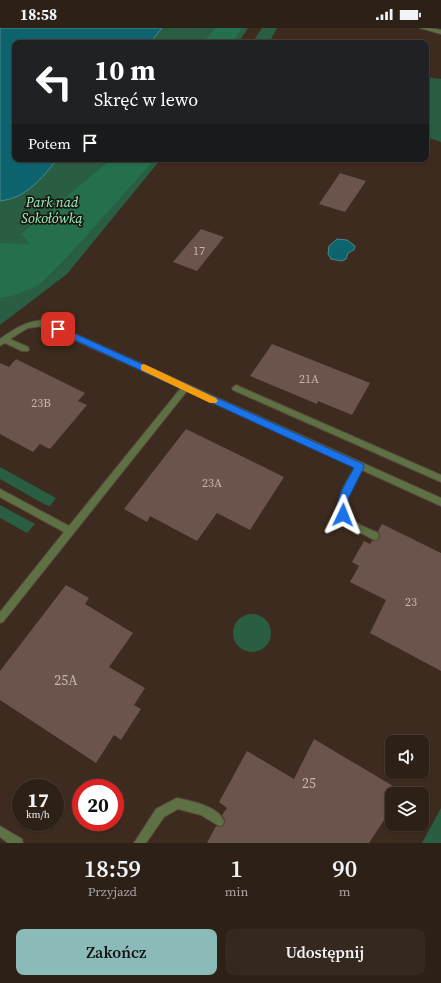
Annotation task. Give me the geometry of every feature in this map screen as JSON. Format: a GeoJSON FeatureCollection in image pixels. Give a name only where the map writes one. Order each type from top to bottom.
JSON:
{"type":"FeatureCollection","features":[{"type":"Feature","properties":{"kind":"lane"},"geometry":{"type":"LineString","coordinates":[[423,28],[441,32]]}},
{"type":"Feature","properties":{"kind":"lane"},"geometry":{"type":"LineString","coordinates":[[2,342],[20,328],[29,324],[44,323],[359,467],[441,502]]}},
{"type":"Feature","properties":{"kind":"lane"},"geometry":{"type":"LineString","coordinates":[[2,342],[25,349]]}},
{"type":"Feature","properties":{"kind":"lane"},"geometry":{"type":"LineString","coordinates":[[0,619],[185,388]]}},
{"type":"Feature","properties":{"kind":"lane"},"geometry":{"type":"LineString","coordinates":[[236,388],[441,479]]}},
{"type":"Feature","properties":{"kind":"lane"},"geometry":{"type":"LineString","coordinates":[[359,467],[343,499],[341,507],[343,515],[349,522],[375,536]]}},
{"type":"Feature","properties":{"kind":"lane"},"geometry":{"type":"LineString","coordinates":[[0,493],[70,531]]}},
{"type":"Feature","properties":{"kind":"lane"},"geometry":{"type":"LineString","coordinates":[[139,843],[160,813],[177,803],[203,810],[219,821]]}},
{"type":"Feature","properties":{"kind":"lane"},"geometry":{"type":"LineString","coordinates":[[0,831],[18,843]]}},
{"type":"Feature","properties":{"kind":"green space","name":"Park nad Sokołówką"},"geometry":{"type":"Polygon","coordinates":[[[0,28],[248,28],[240,40],[12,40],[12,162],[159,162],[67,274],[0,325],[0,28]]]}},
{"type":"Feature","properties":{"kind":"green space"},"geometry":{"type":"Polygon","coordinates":[[[216,28],[242,28],[234,40],[205,40],[216,28]]]}},
{"type":"Feature","properties":{"kind":"green space"},"geometry":{"type":"Polygon","coordinates":[[[262,28],[277,28],[271,40],[254,40],[262,28]]]}},
{"type":"Feature","properties":{"kind":"green space"},"geometry":{"type":"Polygon","coordinates":[[[429,77],[441,79],[441,142],[429,138],[429,77]]]}},
{"type":"Feature","properties":{"kind":"green space"},"geometry":{"type":"Polygon","coordinates":[[[108,162],[152,162],[68,256],[39,285],[16,295],[0,298],[0,243],[30,244],[21,234],[108,162]]]}},
{"type":"Feature","properties":{"kind":"green space"},"geometry":{"type":"Polygon","coordinates":[[[0,467],[56,498],[50,506],[44,504],[0,479],[0,467]]]}},
{"type":"Feature","properties":{"kind":"green space"},"geometry":{"type":"Polygon","coordinates":[[[0,505],[35,524],[27,533],[0,518],[0,505]]]}},
{"type":"Feature","properties":{"kind":"green space"},"geometry":{"type":"Polygon","coordinates":[[[248,614],[256,614],[268,623],[271,633],[268,643],[262,649],[256,652],[248,652],[236,643],[233,637],[233,629],[242,617],[248,614]]]}},
{"type":"Feature","properties":{"kind":"green space"},"geometry":{"type":"Polygon","coordinates":[[[441,808],[441,843],[422,843],[441,808]]]}},
{"type":"Feature","properties":{"kind":"water"},"geometry":{"type":"Polygon","coordinates":[[[0,28],[162,28],[152,40],[12,40],[12,162],[55,162],[46,173],[26,191],[18,196],[0,201],[0,28]]]}},
{"type":"Feature","properties":{"kind":"water"},"geometry":{"type":"Polygon","coordinates":[[[337,239],[347,240],[355,246],[354,250],[348,253],[346,259],[342,261],[331,259],[328,254],[329,246],[337,239]]]}},
{"type":"Feature","properties":{"kind":"building"},"geometry":{"type":"Polygon","coordinates":[[[340,173],[366,181],[345,212],[319,204],[340,173]]]}},
{"type":"Feature","properties":{"kind":"building"},"geometry":{"type":"Polygon","coordinates":[[[201,229],[224,237],[197,271],[173,262],[201,229]]]}},
{"type":"Feature","properties":{"kind":"building"},"geometry":{"type":"Polygon","coordinates":[[[272,344],[370,383],[352,415],[318,401],[317,404],[250,376],[272,344]]]}},
{"type":"Feature","properties":{"kind":"building"},"geometry":{"type":"Polygon","coordinates":[[[16,359],[85,393],[78,401],[87,405],[50,449],[40,444],[33,452],[0,434],[0,363],[9,367],[16,359]]]}},
{"type":"Feature","properties":{"kind":"building"},"geometry":{"type":"Polygon","coordinates":[[[186,429],[284,477],[250,530],[217,513],[197,541],[150,516],[147,522],[124,509],[186,429]]]}},
{"type":"Feature","properties":{"kind":"building"},"geometry":{"type":"Polygon","coordinates":[[[382,524],[441,553],[441,671],[370,633],[386,600],[350,582],[359,566],[352,562],[364,541],[370,544],[372,541],[379,539],[380,536],[378,531],[382,524]]]}},
{"type":"Feature","properties":{"kind":"building"},"geometry":{"type":"Polygon","coordinates":[[[66,585],[89,598],[85,604],[133,633],[109,667],[145,688],[134,705],[141,709],[121,740],[114,735],[96,763],[0,700],[0,671],[66,585]]]}},
{"type":"Feature","properties":{"kind":"building"},"geometry":{"type":"Polygon","coordinates":[[[314,739],[395,787],[385,787],[385,819],[369,843],[207,843],[216,826],[219,827],[224,825],[225,820],[222,815],[227,808],[219,802],[247,751],[294,779],[314,739]]]}},
{"type":"Feature","properties":{"kind":"slow traffic"},"geometry":{"type":"LineString","coordinates":[[144,367],[213,401]]}},
{"type":"Feature","properties":{"kind":"route"},"geometry":{"type":"LineString","coordinates":[[58,329],[359,467],[343,499],[341,507],[343,515]]}}]}
